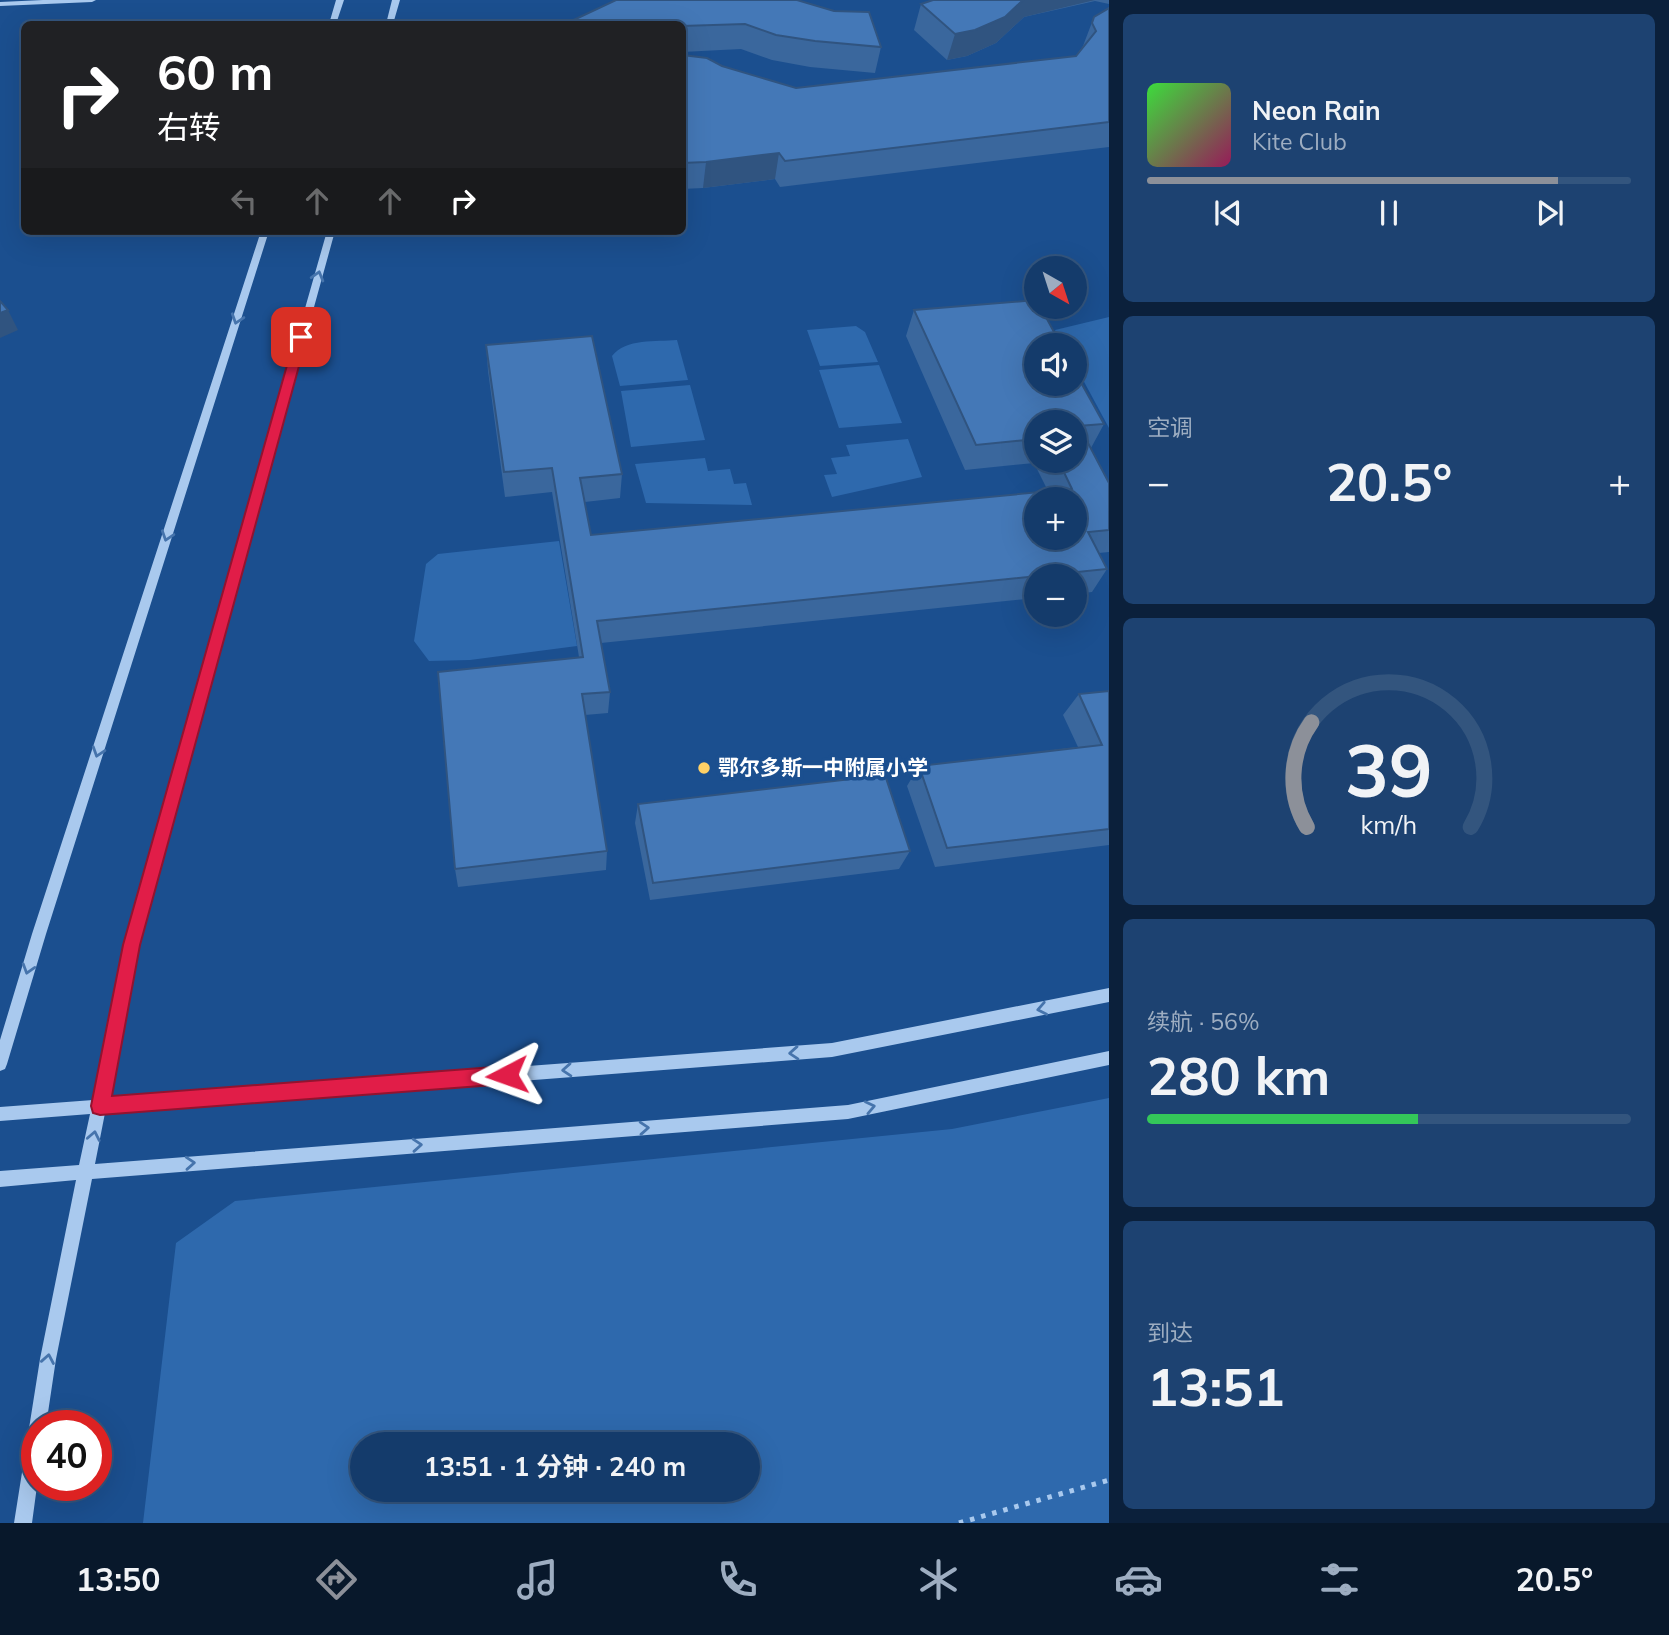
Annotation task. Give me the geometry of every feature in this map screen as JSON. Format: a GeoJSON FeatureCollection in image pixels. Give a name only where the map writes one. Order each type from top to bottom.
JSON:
{"type":"FeatureCollection","features":[{"type":"Feature","properties":{"kind":"street"},"geometry":{"type":"LineString","coordinates":[[0,4],[92,0]]}},
{"type":"Feature","properties":{"kind":"street"},"geometry":{"type":"LineString","coordinates":[[333,21],[340,0]]}},
{"type":"Feature","properties":{"kind":"street"},"geometry":{"type":"LineString","coordinates":[[390,21],[396,0]]}},
{"type":"Feature","properties":{"kind":"street"},"geometry":{"type":"LineString","coordinates":[[0,1064],[39,934],[264,235]]}},
{"type":"Feature","properties":{"kind":"street"},"geometry":{"type":"LineString","coordinates":[[40,1410],[48,1359],[131,945],[330,235]]}},
{"type":"Feature","properties":{"kind":"street"},"geometry":{"type":"LineString","coordinates":[[0,1114],[832,1050],[1109,995]]}},
{"type":"Feature","properties":{"kind":"street"},"geometry":{"type":"LineString","coordinates":[[0,1179],[848,1112],[1109,1058]]}},
{"type":"Feature","properties":{"kind":"street"},"geometry":{"type":"LineString","coordinates":[[23,1523],[26,1501]]}},
{"type":"Feature","properties":{"kind":"path"},"geometry":{"type":"LineString","coordinates":[[959,1523],[1109,1480]]}},
{"type":"Feature","properties":{"kind":"shaded area"},"geometry":{"type":"Polygon","coordinates":[[[1109,317],[1109,428],[1087,387],[1087,333],[1057,333],[1055,330],[1109,317]]]}},
{"type":"Feature","properties":{"kind":"shaded area"},"geometry":{"type":"Polygon","coordinates":[[[856,326],[865,332],[878,362],[820,366],[807,330],[856,326]]]}},
{"type":"Feature","properties":{"kind":"shaded area"},"geometry":{"type":"Polygon","coordinates":[[[677,340],[688,380],[620,386],[612,356],[618,350],[642,342],[677,340]]]}},
{"type":"Feature","properties":{"kind":"shaded area"},"geometry":{"type":"Polygon","coordinates":[[[879,365],[902,423],[839,428],[819,370],[879,365]]]}},
{"type":"Feature","properties":{"kind":"shaded area"},"geometry":{"type":"Polygon","coordinates":[[[690,385],[705,440],[631,447],[621,391],[690,385]]]}},
{"type":"Feature","properties":{"kind":"shaded area"},"geometry":{"type":"Polygon","coordinates":[[[908,439],[922,477],[832,497],[824,475],[837,474],[831,458],[850,456],[846,445],[908,439]]]}},
{"type":"Feature","properties":{"kind":"shaded area"},"geometry":{"type":"Polygon","coordinates":[[[705,458],[708,471],[730,469],[734,484],[746,483],[752,505],[646,503],[635,464],[705,458]]]}},
{"type":"Feature","properties":{"kind":"shaded area"},"geometry":{"type":"Polygon","coordinates":[[[559,541],[577,646],[470,660],[429,661],[414,641],[426,564],[438,554],[559,541]]]}},
{"type":"Feature","properties":{"kind":"shaded area"},"geometry":{"type":"Polygon","coordinates":[[[1109,1098],[1109,1523],[143,1523],[176,1243],[235,1201],[952,1129],[1109,1098]]]}},
{"type":"Feature","properties":{"kind":"building"},"geometry":{"type":"Polygon","coordinates":[[[616,0],[797,0],[834,11],[869,12],[881,47],[776,35],[745,24],[686,26],[686,21],[571,21],[616,0]]]}},
{"type":"Feature","properties":{"kind":"building"},"geometry":{"type":"Polygon","coordinates":[[[933,0],[1023,0],[1005,17],[975,30],[955,34],[921,4],[933,0]]]}},
{"type":"Feature","properties":{"kind":"building"},"geometry":{"type":"Polygon","coordinates":[[[1109,8],[1109,122],[785,161],[779,153],[686,163],[686,55],[707,58],[722,66],[796,88],[1076,56],[1096,31],[1092,23],[1094,17],[1109,8]]]}},
{"type":"Feature","properties":{"kind":"building"},"geometry":{"type":"Polygon","coordinates":[[[0,301],[8,310],[0,313],[0,301]]]}},
{"type":"Feature","properties":{"kind":"building"},"geometry":{"type":"Polygon","coordinates":[[[1024,301],[1024,319],[1047,319],[1055,333],[1024,333],[1024,396],[1087,396],[1087,393],[1104,424],[1087,425],[1087,410],[1024,410],[1024,440],[976,445],[914,310],[1024,301]]]}},
{"type":"Feature","properties":{"kind":"building"},"geometry":{"type":"Polygon","coordinates":[[[592,336],[622,474],[580,478],[591,535],[1024,494],[1024,550],[1087,550],[1087,487],[1071,487],[1064,473],[1087,473],[1087,441],[1109,483],[1109,530],[1088,532],[1107,569],[1087,571],[1087,564],[1024,564],[1024,577],[597,621],[610,692],[582,694],[607,851],[455,869],[438,672],[583,657],[552,468],[504,472],[486,345],[592,336]]]}},
{"type":"Feature","properties":{"kind":"building"},"geometry":{"type":"Polygon","coordinates":[[[1109,691],[1109,829],[947,848],[919,766],[1102,745],[1079,694],[1109,691]]]}},
{"type":"Feature","properties":{"kind":"building"},"geometry":{"type":"Polygon","coordinates":[[[885,775],[910,851],[653,883],[638,804],[885,775]]]}},
{"type":"Feature","properties":{"kind":"place","name":"鄂尔多斯一中附属小学"},"geometry":{"type":"Point","coordinates":[704,768]}},
{"type":"Feature","properties":{"kind":"route"},"geometry":{"type":"LineString","coordinates":[[301,337],[131,945],[100,1106],[507,1075]]}}]}
